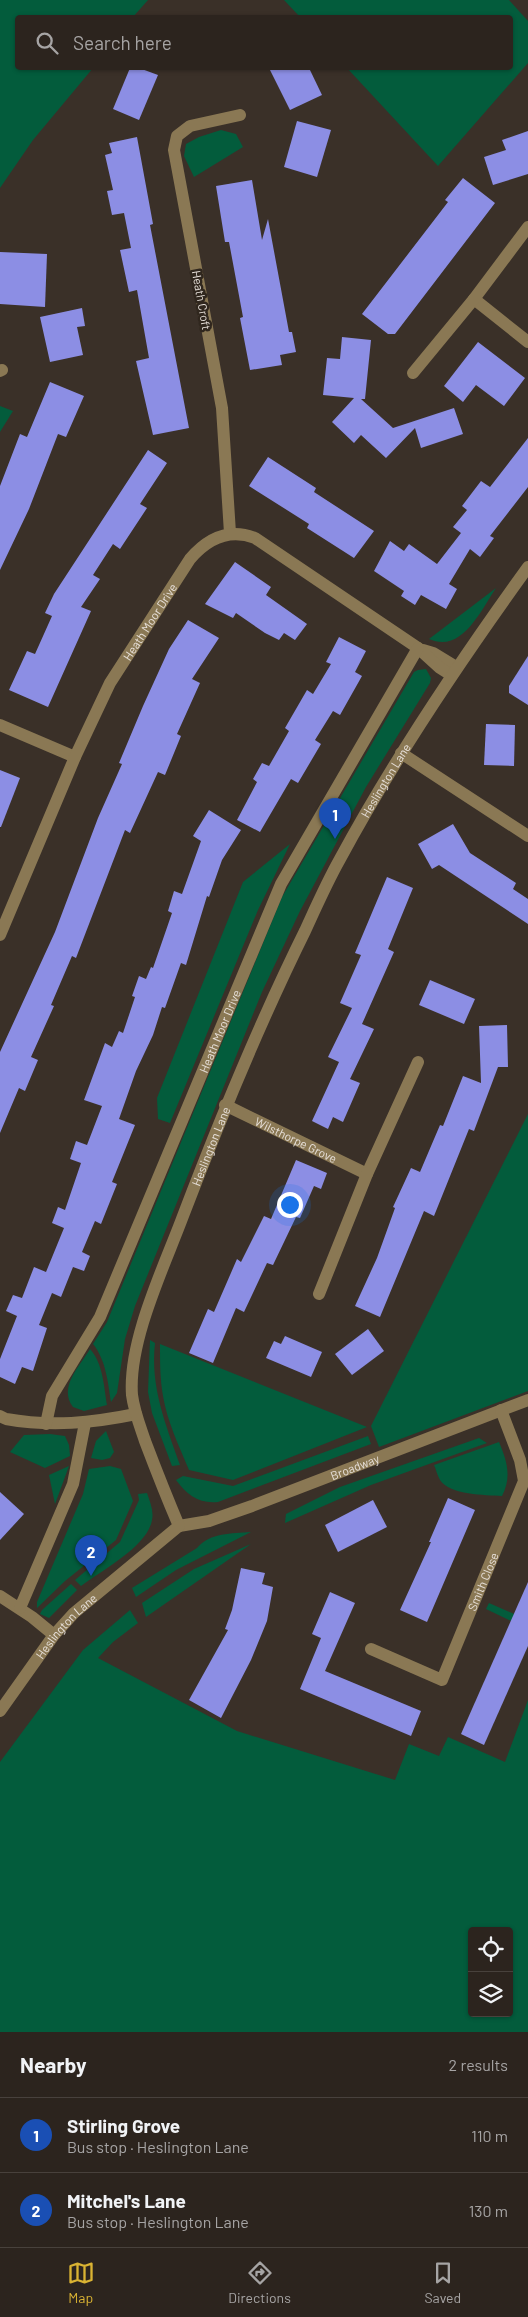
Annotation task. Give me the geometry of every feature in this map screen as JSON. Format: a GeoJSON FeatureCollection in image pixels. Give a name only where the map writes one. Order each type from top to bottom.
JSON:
{"type":"FeatureCollection","features":[{"type":"Feature","properties":{"kind":"street","name":"Heath Croft"},"geometry":{"type":"LineString","coordinates":[[230,533],[222,408],[174,150],[177,136],[190,126],[240,115]]}},
{"type":"Feature","properties":{"kind":"street"},"geometry":{"type":"LineString","coordinates":[[413,373],[474,299],[528,227]]}},
{"type":"Feature","properties":{"kind":"street"},"geometry":{"type":"LineString","coordinates":[[474,299],[528,342]]}},
{"type":"Feature","properties":{"kind":"street"},"geometry":{"type":"LineString","coordinates":[[230,533],[244,534],[256,538],[418,648],[433,653],[454,671]]}},
{"type":"Feature","properties":{"kind":"street","name":"Heath Moor Drive"},"geometry":{"type":"LineString","coordinates":[[0,935],[75,757],[119,666],[190,559],[202,546],[230,533]]}},
{"type":"Feature","properties":{"kind":"street","name":"Heslington Lane"},"geometry":{"type":"LineString","coordinates":[[0,1711],[54,1635],[74,1613],[179,1526],[159,1480],[136,1414],[132,1394],[133,1368],[142,1326],[225,1105],[286,969],[339,860],[401,753],[454,671],[528,567]]}},
{"type":"Feature","properties":{"kind":"street","name":"Heath Moor Drive"},"geometry":{"type":"LineString","coordinates":[[46,1424],[52,1396],[100,1317],[281,884],[418,648]]}},
{"type":"Feature","properties":{"kind":"street"},"geometry":{"type":"LineString","coordinates":[[0,725],[75,757]]}},
{"type":"Feature","properties":{"kind":"street"},"geometry":{"type":"LineString","coordinates":[[401,753],[528,836]]}},
{"type":"Feature","properties":{"kind":"street"},"geometry":{"type":"LineString","coordinates":[[319,1294],[367,1174],[418,1062]]}},
{"type":"Feature","properties":{"kind":"street","name":"Wilsthorpe Grove"},"geometry":{"type":"LineString","coordinates":[[225,1105],[367,1174]]}},
{"type":"Feature","properties":{"kind":"street","name":"Broadway"},"geometry":{"type":"LineString","coordinates":[[179,1526],[209,1521],[244,1509],[528,1400]]}},
{"type":"Feature","properties":{"kind":"street","name":"Smith Close"},"geometry":{"type":"LineString","coordinates":[[371,1649],[442,1680],[524,1481],[520,1460],[501,1410]]}},
{"type":"Feature","properties":{"kind":"street"},"geometry":{"type":"LineString","coordinates":[[0,1416],[6,1419],[46,1424],[85,1423],[136,1414]]}},
{"type":"Feature","properties":{"kind":"street"},"geometry":{"type":"LineString","coordinates":[[20,1608],[73,1484],[85,1423]]}},
{"type":"Feature","properties":{"kind":"street"},"geometry":{"type":"LineString","coordinates":[[0,1596],[20,1608],[54,1635]]}},
{"type":"Feature","properties":{"kind":"green space"},"geometry":{"type":"Polygon","coordinates":[[[0,0],[148,0],[135,15],[15,15],[15,70],[91,70],[33,140],[0,188],[0,0]]]}},
{"type":"Feature","properties":{"kind":"green space"},"geometry":{"type":"Polygon","coordinates":[[[284,0],[509,0],[528,21],[528,63],[438,166],[349,70],[513,70],[513,15],[298,15],[284,0]]]}},
{"type":"Feature","properties":{"kind":"green space"},"geometry":{"type":"Polygon","coordinates":[[[221,130],[236,134],[243,147],[194,177],[184,156],[186,144],[199,137],[221,130]]]}},
{"type":"Feature","properties":{"kind":"green space"},"geometry":{"type":"Polygon","coordinates":[[[0,406],[13,411],[0,432],[0,406]]]}},
{"type":"Feature","properties":{"kind":"green space"},"geometry":{"type":"Polygon","coordinates":[[[496,588],[477,618],[461,635],[441,642],[429,639],[496,588]]]}},
{"type":"Feature","properties":{"kind":"green space"},"geometry":{"type":"Polygon","coordinates":[[[426,669],[431,678],[430,683],[366,787],[300,911],[262,992],[135,1306],[125,1339],[117,1393],[111,1402],[104,1364],[93,1344],[107,1322],[282,897],[414,672],[426,669]]]}},
{"type":"Feature","properties":{"kind":"green space"},"geometry":{"type":"Polygon","coordinates":[[[290,844],[258,910],[170,1123],[158,1119],[157,1098],[243,882],[290,844]]]}},
{"type":"Feature","properties":{"kind":"green space"},"geometry":{"type":"Polygon","coordinates":[[[528,1114],[528,1391],[379,1447],[371,1426],[528,1114]]]}},
{"type":"Feature","properties":{"kind":"green space"},"geometry":{"type":"Polygon","coordinates":[[[150,1340],[155,1343],[155,1375],[160,1406],[180,1465],[172,1466],[152,1413],[148,1392],[150,1340]]]}},
{"type":"Feature","properties":{"kind":"green space"},"geometry":{"type":"Polygon","coordinates":[[[160,1344],[367,1427],[233,1480],[189,1470],[167,1415],[162,1390],[160,1344]]]}},
{"type":"Feature","properties":{"kind":"green space"},"geometry":{"type":"Polygon","coordinates":[[[90,1349],[98,1361],[107,1405],[84,1411],[73,1407],[68,1392],[72,1377],[90,1349]]]}},
{"type":"Feature","properties":{"kind":"green space"},"geometry":{"type":"Polygon","coordinates":[[[106,1431],[114,1452],[110,1458],[102,1460],[91,1458],[96,1441],[106,1431]]]}},
{"type":"Feature","properties":{"kind":"green space"},"geometry":{"type":"Polygon","coordinates":[[[50,1434],[65,1436],[69,1445],[70,1456],[45,1468],[10,1452],[24,1435],[50,1434]]]}},
{"type":"Feature","properties":{"kind":"green space"},"geometry":{"type":"Polygon","coordinates":[[[368,1436],[371,1444],[218,1502],[199,1500],[189,1494],[176,1480],[183,1476],[233,1486],[368,1436]]]}},
{"type":"Feature","properties":{"kind":"green space"},"geometry":{"type":"Polygon","coordinates":[[[479,1438],[487,1443],[371,1485],[285,1523],[286,1514],[340,1487],[479,1438]]]}},
{"type":"Feature","properties":{"kind":"green space"},"geometry":{"type":"Polygon","coordinates":[[[499,1442],[508,1476],[502,1496],[452,1489],[440,1480],[434,1465],[499,1442]]]}},
{"type":"Feature","properties":{"kind":"green space"},"geometry":{"type":"Polygon","coordinates":[[[69,1466],[55,1504],[49,1475],[69,1466]]]}},
{"type":"Feature","properties":{"kind":"green space"},"geometry":{"type":"Polygon","coordinates":[[[110,1466],[121,1469],[133,1501],[116,1540],[65,1581],[37,1608],[37,1602],[83,1494],[89,1469],[110,1466]]]}},
{"type":"Feature","properties":{"kind":"green space"},"geometry":{"type":"Polygon","coordinates":[[[147,1493],[152,1517],[149,1530],[133,1548],[81,1586],[75,1580],[120,1542],[139,1500],[138,1494],[147,1493]]]}},
{"type":"Feature","properties":{"kind":"green space"},"geometry":{"type":"Polygon","coordinates":[[[251,1532],[176,1570],[136,1597],[132,1588],[209,1539],[215,1536],[251,1532]]]}},
{"type":"Feature","properties":{"kind":"green space"},"geometry":{"type":"Polygon","coordinates":[[[251,1544],[146,1617],[142,1603],[194,1569],[251,1544]]]}},
{"type":"Feature","properties":{"kind":"green space"},"geometry":{"type":"Polygon","coordinates":[[[71,1584],[77,1590],[49,1618],[40,1614],[42,1610],[71,1584]]]}},
{"type":"Feature","properties":{"kind":"green space"},"geometry":{"type":"Polygon","coordinates":[[[489,1603],[528,1620],[528,1629],[486,1609],[489,1603]]]}},
{"type":"Feature","properties":{"kind":"green space"},"geometry":{"type":"Polygon","coordinates":[[[130,1610],[138,1623],[113,1642],[98,1658],[237,1731],[395,1780],[409,1744],[439,1756],[448,1737],[505,1762],[528,1700],[528,2032],[0,2032],[0,1762],[83,1650],[130,1610]]]}},
{"type":"Feature","properties":{"kind":"building"},"geometry":{"type":"Polygon","coordinates":[[[129,70],[144,70],[158,75],[139,120],[113,109],[129,70]]]}},
{"type":"Feature","properties":{"kind":"building"},"geometry":{"type":"Polygon","coordinates":[[[270,70],[310,70],[322,95],[290,110],[270,70]]]}},
{"type":"Feature","properties":{"kind":"building"},"geometry":{"type":"Polygon","coordinates":[[[297,121],[331,130],[317,177],[284,167],[297,121]]]}},
{"type":"Feature","properties":{"kind":"building"},"geometry":{"type":"Polygon","coordinates":[[[528,131],[528,174],[493,185],[484,157],[506,150],[502,140],[528,131]]]}},
{"type":"Feature","properties":{"kind":"building"},"geometry":{"type":"Polygon","coordinates":[[[137,137],[153,224],[150,225],[189,428],[153,435],[136,361],[149,358],[137,290],[129,292],[120,250],[131,248],[124,213],[112,215],[107,191],[113,190],[105,155],[112,153],[109,143],[137,137]]]}},
{"type":"Feature","properties":{"kind":"building"},"geometry":{"type":"Polygon","coordinates":[[[463,178],[495,203],[395,334],[388,334],[362,314],[448,202],[445,200],[463,178]]]}},
{"type":"Feature","properties":{"kind":"building"},"geometry":{"type":"Polygon","coordinates":[[[252,180],[262,240],[268,219],[289,332],[292,332],[296,352],[280,355],[282,365],[250,370],[240,318],[243,317],[229,242],[225,242],[216,186],[252,180]]]}},
{"type":"Feature","properties":{"kind":"building"},"geometry":{"type":"Polygon","coordinates":[[[0,252],[47,254],[45,307],[0,304],[0,252]]]}},
{"type":"Feature","properties":{"kind":"building"},"geometry":{"type":"Polygon","coordinates":[[[82,308],[85,326],[77,327],[83,355],[50,362],[40,317],[82,308]]]}},
{"type":"Feature","properties":{"kind":"building"},"geometry":{"type":"Polygon","coordinates":[[[342,337],[371,340],[365,399],[361,399],[393,428],[454,408],[463,434],[421,448],[415,428],[386,458],[361,435],[354,443],[332,422],[354,398],[323,395],[327,358],[340,359],[342,337]]]}},
{"type":"Feature","properties":{"kind":"building"},"geometry":{"type":"Polygon","coordinates":[[[478,342],[525,378],[504,406],[476,385],[463,402],[444,386],[478,342]]]}},
{"type":"Feature","properties":{"kind":"building"},"geometry":{"type":"Polygon","coordinates":[[[50,382],[84,396],[66,437],[58,434],[29,509],[0,570],[0,486],[20,434],[27,437],[50,382]]]}},
{"type":"Feature","properties":{"kind":"building"},"geometry":{"type":"Polygon","coordinates":[[[528,438],[528,487],[490,536],[494,538],[480,557],[470,549],[449,584],[457,589],[446,609],[421,595],[415,605],[401,596],[404,591],[374,571],[390,541],[404,551],[409,544],[437,564],[461,533],[453,527],[467,510],[462,506],[481,481],[490,487],[528,438]]]}},
{"type":"Feature","properties":{"kind":"building"},"geometry":{"type":"Polygon","coordinates":[[[148,450],[167,463],[140,504],[147,508],[120,549],[113,544],[93,575],[100,579],[81,607],[91,611],[48,707],[9,690],[27,651],[35,654],[52,616],[45,613],[54,594],[148,450]]]}},
{"type":"Feature","properties":{"kind":"building"},"geometry":{"type":"Polygon","coordinates":[[[268,457],[316,488],[314,492],[374,531],[354,558],[307,528],[309,524],[249,486],[268,457]]]}},
{"type":"Feature","properties":{"kind":"building"},"geometry":{"type":"Polygon","coordinates":[[[235,562],[271,587],[266,595],[307,624],[295,640],[284,633],[279,640],[265,633],[236,613],[233,618],[205,604],[235,562]]]}},
{"type":"Feature","properties":{"kind":"building"},"geometry":{"type":"Polygon","coordinates":[[[188,620],[219,638],[192,679],[200,683],[177,734],[181,736],[165,775],[158,772],[130,833],[125,830],[76,958],[72,956],[51,1005],[54,1006],[31,1057],[38,1060],[25,1091],[19,1088],[0,1133],[0,1052],[55,932],[98,818],[122,764],[119,763],[143,706],[169,649],[188,620]]]}},
{"type":"Feature","properties":{"kind":"building"},"geometry":{"type":"Polygon","coordinates":[[[339,637],[366,651],[355,672],[362,676],[340,715],[333,711],[315,740],[321,744],[298,783],[291,779],[260,832],[237,820],[257,782],[253,779],[262,763],[269,766],[289,731],[285,728],[307,690],[313,694],[331,664],[326,662],[339,637]]]}},
{"type":"Feature","properties":{"kind":"building"},"geometry":{"type":"Polygon","coordinates":[[[528,656],[528,705],[509,693],[509,686],[528,656]]]}},
{"type":"Feature","properties":{"kind":"building"},"geometry":{"type":"Polygon","coordinates":[[[486,724],[515,725],[514,766],[484,765],[486,724]]]}},
{"type":"Feature","properties":{"kind":"building"},"geometry":{"type":"Polygon","coordinates":[[[0,770],[20,778],[1,827],[0,827],[0,770]]]}},
{"type":"Feature","properties":{"kind":"building"},"geometry":{"type":"Polygon","coordinates":[[[209,810],[241,830],[222,860],[209,897],[207,896],[186,965],[181,963],[165,1008],[162,1007],[153,1035],[136,1071],[119,1119],[135,1125],[112,1182],[117,1184],[101,1224],[95,1221],[82,1252],[90,1256],[84,1271],[73,1267],[61,1297],[52,1293],[39,1325],[47,1328],[33,1371],[22,1367],[15,1384],[0,1377],[0,1359],[17,1316],[6,1311],[13,1295],[22,1298],[34,1267],[46,1272],[64,1228],[52,1223],[58,1207],[65,1210],[81,1163],[70,1159],[76,1141],[87,1145],[102,1106],[84,1100],[105,1043],[112,1047],[119,1031],[123,1033],[135,997],[132,996],[139,976],[146,979],[151,967],[153,968],[172,913],[168,911],[174,891],[182,894],[201,841],[193,836],[209,810]]]}},
{"type":"Feature","properties":{"kind":"building"},"geometry":{"type":"Polygon","coordinates":[[[453,824],[470,853],[516,883],[513,889],[528,899],[528,924],[439,865],[432,869],[418,844],[453,824]]]}},
{"type":"Feature","properties":{"kind":"building"},"geometry":{"type":"Polygon","coordinates":[[[387,877],[413,888],[388,949],[394,952],[362,1024],[374,1029],[350,1079],[360,1083],[343,1122],[333,1117],[328,1129],[312,1121],[339,1062],[328,1057],[352,1008],[340,1003],[361,955],[355,953],[387,877]]]}},
{"type":"Feature","properties":{"kind":"building"},"geometry":{"type":"Polygon","coordinates":[[[430,980],[475,999],[464,1024],[419,1005],[430,980]]]}},
{"type":"Feature","properties":{"kind":"building"},"geometry":{"type":"Polygon","coordinates":[[[507,1025],[508,1067],[498,1067],[474,1131],[469,1129],[434,1216],[424,1211],[380,1317],[355,1306],[377,1258],[395,1208],[393,1207],[411,1168],[420,1172],[440,1125],[443,1126],[463,1076],[481,1083],[479,1026],[507,1025]]]}},
{"type":"Feature","properties":{"kind":"building"},"geometry":{"type":"Polygon","coordinates":[[[296,1160],[327,1173],[321,1189],[314,1186],[300,1218],[296,1217],[273,1265],[267,1263],[244,1312],[236,1308],[213,1363],[189,1353],[208,1309],[214,1312],[237,1259],[241,1262],[264,1216],[271,1219],[296,1160]]]}},
{"type":"Feature","properties":{"kind":"building"},"geometry":{"type":"Polygon","coordinates":[[[368,1329],[384,1351],[352,1375],[335,1354],[368,1329]]]}},
{"type":"Feature","properties":{"kind":"building"},"geometry":{"type":"Polygon","coordinates":[[[285,1336],[322,1352],[311,1377],[266,1358],[274,1341],[281,1344],[285,1336]]]}},
{"type":"Feature","properties":{"kind":"building"},"geometry":{"type":"Polygon","coordinates":[[[0,1492],[24,1514],[0,1540],[0,1492]]]}},
{"type":"Feature","properties":{"kind":"building"},"geometry":{"type":"Polygon","coordinates":[[[448,1498],[475,1510],[427,1622],[400,1610],[431,1542],[429,1542],[448,1498]]]}},
{"type":"Feature","properties":{"kind":"building"},"geometry":{"type":"Polygon","coordinates":[[[373,1500],[387,1527],[338,1552],[325,1525],[373,1500]]]}},
{"type":"Feature","properties":{"kind":"building"},"geometry":{"type":"Polygon","coordinates":[[[241,1568],[265,1573],[262,1584],[273,1587],[267,1621],[251,1660],[221,1718],[189,1700],[228,1630],[225,1629],[232,1610],[241,1568]]]}},
{"type":"Feature","properties":{"kind":"building"},"geometry":{"type":"Polygon","coordinates":[[[528,1582],[528,1646],[484,1745],[461,1734],[528,1582]]]}},
{"type":"Feature","properties":{"kind":"building"},"geometry":{"type":"Polygon","coordinates":[[[330,1592],[355,1603],[325,1671],[421,1711],[411,1736],[300,1689],[321,1638],[312,1634],[330,1592]]]}},
{"type":"Feature","properties":{"kind":"place","name":"Stirling Grove"},"geometry":{"type":"Point","coordinates":[335,839]}},
{"type":"Feature","properties":{"kind":"place","name":"Mitchel's Lane"},"geometry":{"type":"Point","coordinates":[91,1576]}}]}
